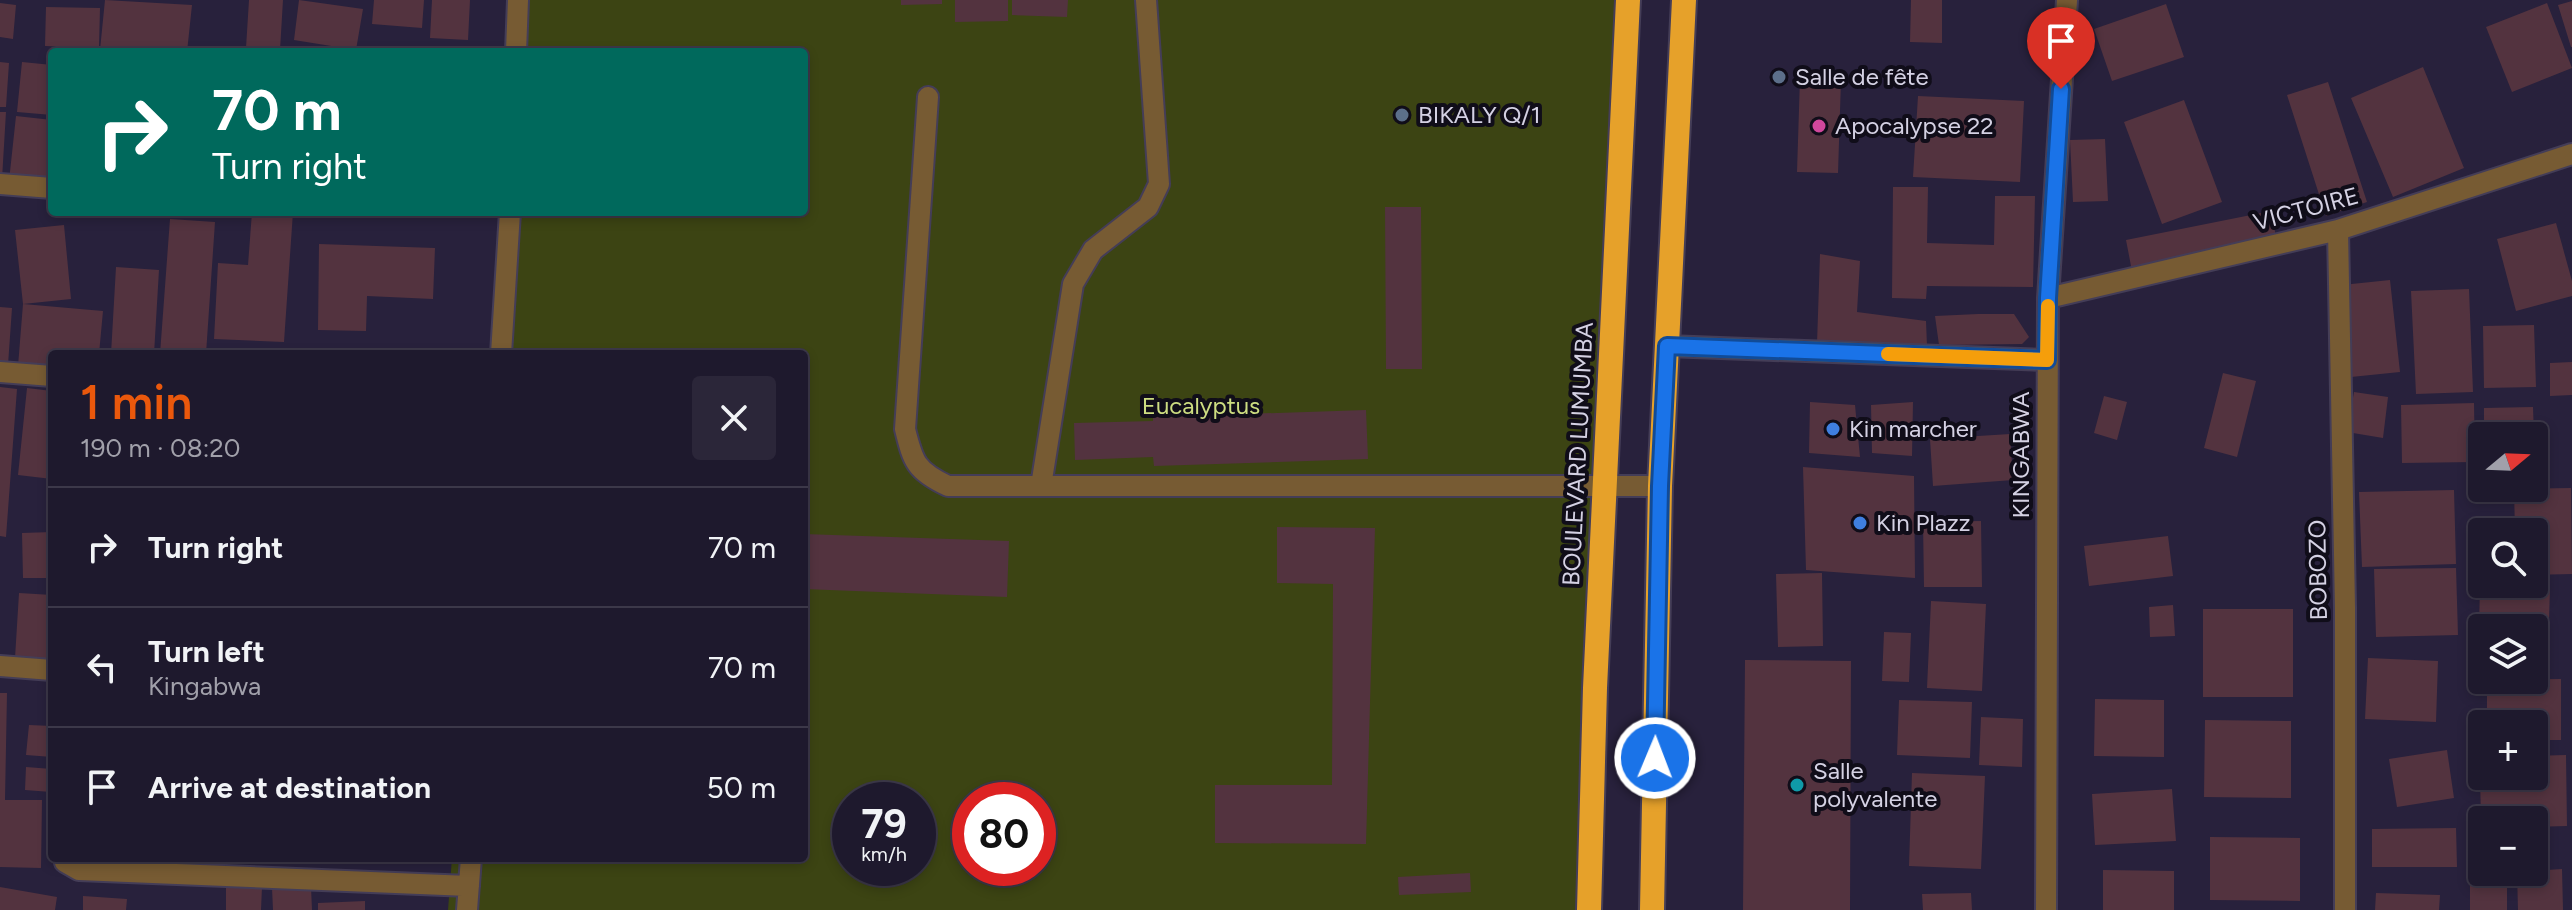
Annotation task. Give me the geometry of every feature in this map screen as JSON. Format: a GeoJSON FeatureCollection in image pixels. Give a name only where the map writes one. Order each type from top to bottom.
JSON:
{"type":"FeatureCollection","features":[{"type":"Feature","properties":{"kind":"highway","name":"BOULEVARD LUMUMBA"},"geometry":{"type":"LineString","coordinates":[[1589,910],[1604,486],[1628,0]]}},
{"type":"Feature","properties":{"kind":"highway"},"geometry":{"type":"LineString","coordinates":[[1652,910],[1660,486],[1684,0]]}},
{"type":"Feature","properties":{"kind":"street"},"geometry":{"type":"LineString","coordinates":[[516,48],[518,0]]}},
{"type":"Feature","properties":{"kind":"street"},"geometry":{"type":"LineString","coordinates":[[1041,486],[1073,284],[1093,250],[1148,207],[1159,184],[1146,0]]}},
{"type":"Feature","properties":{"kind":"street","name":"KINGABWA"},"geometry":{"type":"LineString","coordinates":[[2046,910],[2048,298],[2067,0]]}},
{"type":"Feature","properties":{"kind":"street"},"geometry":{"type":"LineString","coordinates":[[928,97],[905,429],[913,459],[925,475],[948,486],[1660,486]]}},
{"type":"Feature","properties":{"kind":"street","name":"VICTOIRE"},"geometry":{"type":"LineString","coordinates":[[2048,298],[2338,230],[2572,154]]}},
{"type":"Feature","properties":{"kind":"street"},"geometry":{"type":"LineString","coordinates":[[0,184],[48,188]]}},
{"type":"Feature","properties":{"kind":"street"},"geometry":{"type":"LineString","coordinates":[[501,350],[510,216]]}},
{"type":"Feature","properties":{"kind":"street","name":"BOBOZO"},"geometry":{"type":"LineString","coordinates":[[2338,230],[2345,608],[2345,910]]}},
{"type":"Feature","properties":{"kind":"street"},"geometry":{"type":"LineString","coordinates":[[1667,346],[2047,360]]}},
{"type":"Feature","properties":{"kind":"street"},"geometry":{"type":"LineString","coordinates":[[0,372],[48,376]]}},
{"type":"Feature","properties":{"kind":"street"},"geometry":{"type":"LineString","coordinates":[[0,666],[48,670]]}},
{"type":"Feature","properties":{"kind":"street"},"geometry":{"type":"LineString","coordinates":[[65,862],[79,870],[469,886]]}},
{"type":"Feature","properties":{"kind":"street"},"geometry":{"type":"LineString","coordinates":[[467,910],[471,862]]}},
{"type":"Feature","properties":{"kind":"green space","name":"Eucalyptus"},"geometry":{"type":"Polygon","coordinates":[[[523,0],[1628,0],[1588,910],[448,910],[452,862],[808,862],[808,350],[494,350],[506,216],[808,216],[808,48],[519,48],[523,0]]]}},
{"type":"Feature","properties":{"kind":"building"},"geometry":{"type":"Polygon","coordinates":[[[105,0],[192,5],[187,48],[100,48],[105,0]]]}},
{"type":"Feature","properties":{"kind":"building"},"geometry":{"type":"Polygon","coordinates":[[[249,0],[283,0],[280,48],[246,48],[249,0]]]}},
{"type":"Feature","properties":{"kind":"building"},"geometry":{"type":"Polygon","coordinates":[[[299,0],[363,9],[356,48],[294,40],[299,0]]]}},
{"type":"Feature","properties":{"kind":"building"},"geometry":{"type":"Polygon","coordinates":[[[374,0],[424,0],[422,28],[372,24],[374,0]]]}},
{"type":"Feature","properties":{"kind":"building"},"geometry":{"type":"Polygon","coordinates":[[[432,0],[470,0],[468,40],[430,38],[432,0]]]}},
{"type":"Feature","properties":{"kind":"building"},"geometry":{"type":"Polygon","coordinates":[[[901,0],[942,0],[942,4],[901,5],[901,0]]]}},
{"type":"Feature","properties":{"kind":"building"},"geometry":{"type":"Polygon","coordinates":[[[955,0],[1008,0],[1008,21],[955,22],[955,0]]]}},
{"type":"Feature","properties":{"kind":"building"},"geometry":{"type":"Polygon","coordinates":[[[1012,0],[1068,0],[1067,17],[1012,15],[1012,0]]]}},
{"type":"Feature","properties":{"kind":"building"},"geometry":{"type":"Polygon","coordinates":[[[1911,0],[1942,0],[1942,43],[1910,42],[1911,0]]]}},
{"type":"Feature","properties":{"kind":"building"},"geometry":{"type":"Polygon","coordinates":[[[2572,1],[2572,47],[2571,47],[2558,5],[2572,1]]]}},
{"type":"Feature","properties":{"kind":"building"},"geometry":{"type":"Polygon","coordinates":[[[0,3],[16,5],[13,39],[0,37],[0,3]]]}},
{"type":"Feature","properties":{"kind":"building"},"geometry":{"type":"Polygon","coordinates":[[[2547,3],[2572,68],[2512,92],[2486,27],[2547,3]]]}},
{"type":"Feature","properties":{"kind":"building"},"geometry":{"type":"Polygon","coordinates":[[[2166,4],[2184,57],[2112,81],[2094,29],[2166,4]]]}},
{"type":"Feature","properties":{"kind":"building"},"geometry":{"type":"Polygon","coordinates":[[[46,7],[100,8],[99,48],[45,46],[46,7]]]}},
{"type":"Feature","properties":{"kind":"building"},"geometry":{"type":"Polygon","coordinates":[[[0,62],[9,63],[6,107],[0,107],[0,62]]]}},
{"type":"Feature","properties":{"kind":"building"},"geometry":{"type":"Polygon","coordinates":[[[22,62],[48,65],[48,115],[17,112],[22,62]]]}},
{"type":"Feature","properties":{"kind":"building"},"geometry":{"type":"Polygon","coordinates":[[[2423,67],[2464,168],[2393,197],[2351,98],[2423,67]]]}},
{"type":"Feature","properties":{"kind":"building","name":"Apocalypse 22"},"geometry":{"type":"Polygon","coordinates":[[[1800,78],[1841,80],[1838,173],[1797,172],[1800,78]]]}},
{"type":"Feature","properties":{"kind":"building"},"geometry":{"type":"Polygon","coordinates":[[[2328,82],[2367,202],[2326,216],[2287,95],[2328,82]]]}},
{"type":"Feature","properties":{"kind":"building"},"geometry":{"type":"Polygon","coordinates":[[[1918,96],[2024,101],[2020,182],[1913,177],[1918,96]]]}},
{"type":"Feature","properties":{"kind":"building"},"geometry":{"type":"Polygon","coordinates":[[[2184,100],[2222,202],[2162,224],[2124,122],[2184,100]]]}},
{"type":"Feature","properties":{"kind":"building"},"geometry":{"type":"Polygon","coordinates":[[[0,112],[6,112],[2,179],[0,179],[0,112]]]}},
{"type":"Feature","properties":{"kind":"building"},"geometry":{"type":"Polygon","coordinates":[[[16,116],[48,120],[48,186],[9,181],[16,116]]]}},
{"type":"Feature","properties":{"kind":"building"},"geometry":{"type":"Polygon","coordinates":[[[2105,139],[2108,201],[2073,202],[2070,140],[2105,139]]]}},
{"type":"Feature","properties":{"kind":"building"},"geometry":{"type":"Polygon","coordinates":[[[1893,187],[1928,187],[1927,243],[1994,245],[1995,196],[2035,196],[2033,287],[1927,286],[1926,299],[1892,298],[1893,187]]]}},
{"type":"Feature","properties":{"kind":"building"},"geometry":{"type":"Polygon","coordinates":[[[1385,207],[1421,207],[1422,369],[1386,369],[1385,207]]]}},
{"type":"Feature","properties":{"kind":"building"},"geometry":{"type":"Polygon","coordinates":[[[2271,211],[2277,242],[2132,271],[2126,240],[2271,211]]]}},
{"type":"Feature","properties":{"kind":"building"},"geometry":{"type":"Polygon","coordinates":[[[252,216],[293,216],[284,342],[214,339],[218,263],[248,265],[252,216]]]}},
{"type":"Feature","properties":{"kind":"building"},"geometry":{"type":"Polygon","coordinates":[[[170,219],[215,222],[206,350],[160,350],[170,219]]]}},
{"type":"Feature","properties":{"kind":"building"},"geometry":{"type":"Polygon","coordinates":[[[2556,223],[2572,281],[2572,296],[2516,311],[2497,239],[2556,223]]]}},
{"type":"Feature","properties":{"kind":"building"},"geometry":{"type":"Polygon","coordinates":[[[64,225],[71,299],[23,304],[15,230],[64,225]]]}},
{"type":"Feature","properties":{"kind":"building"},"geometry":{"type":"Polygon","coordinates":[[[319,244],[435,248],[433,299],[367,296],[366,331],[318,330],[319,244]]]}},
{"type":"Feature","properties":{"kind":"building"},"geometry":{"type":"Polygon","coordinates":[[[1820,254],[1860,261],[1857,312],[1926,321],[1927,346],[1817,344],[1820,254]]]}},
{"type":"Feature","properties":{"kind":"building"},"geometry":{"type":"Polygon","coordinates":[[[116,267],[159,270],[154,350],[111,350],[116,267]]]}},
{"type":"Feature","properties":{"kind":"building"},"geometry":{"type":"Polygon","coordinates":[[[2390,280],[2400,372],[2351,377],[2342,285],[2390,280]]]}},
{"type":"Feature","properties":{"kind":"building"},"geometry":{"type":"Polygon","coordinates":[[[2469,289],[2473,392],[2416,394],[2411,291],[2469,289]]]}},
{"type":"Feature","properties":{"kind":"building"},"geometry":{"type":"Polygon","coordinates":[[[23,304],[103,311],[99,350],[48,350],[48,370],[18,366],[23,304]]]}},
{"type":"Feature","properties":{"kind":"building"},"geometry":{"type":"Polygon","coordinates":[[[0,307],[12,308],[8,365],[0,364],[0,307]]]}},
{"type":"Feature","properties":{"kind":"building"},"geometry":{"type":"Polygon","coordinates":[[[2014,314],[2029,337],[2022,344],[1939,345],[1935,316],[2014,314]]]}},
{"type":"Feature","properties":{"kind":"building"},"geometry":{"type":"Polygon","coordinates":[[[2534,325],[2536,387],[2484,388],[2483,326],[2534,325]]]}},
{"type":"Feature","properties":{"kind":"building"},"geometry":{"type":"Polygon","coordinates":[[[2572,362],[2572,395],[2550,396],[2550,363],[2572,362]]]}},
{"type":"Feature","properties":{"kind":"building"},"geometry":{"type":"Polygon","coordinates":[[[2223,373],[2256,381],[2237,457],[2204,448],[2223,373]]]}},
{"type":"Feature","properties":{"kind":"building"},"geometry":{"type":"Polygon","coordinates":[[[0,387],[17,389],[6,537],[0,536],[0,387]]]}},
{"type":"Feature","properties":{"kind":"building"},"geometry":{"type":"Polygon","coordinates":[[[27,388],[48,391],[48,479],[18,475],[27,388]]]}},
{"type":"Feature","properties":{"kind":"building"},"geometry":{"type":"Polygon","coordinates":[[[2354,392],[2388,397],[2383,438],[2347,432],[2354,392]]]}},
{"type":"Feature","properties":{"kind":"building"},"geometry":{"type":"Polygon","coordinates":[[[2104,396],[2127,402],[2117,440],[2094,433],[2104,396]]]}},
{"type":"Feature","properties":{"kind":"building","name":"Kin marcher"},"geometry":{"type":"Polygon","coordinates":[[[1810,402],[1855,405],[1860,457],[1809,453],[1810,402]]]}},
{"type":"Feature","properties":{"kind":"building"},"geometry":{"type":"Polygon","coordinates":[[[1913,402],[1912,456],[1872,453],[1871,405],[1913,402]]]}},
{"type":"Feature","properties":{"kind":"building"},"geometry":{"type":"Polygon","coordinates":[[[2474,403],[2474,422],[2468,422],[2468,462],[2402,463],[2401,405],[2474,403]]]}},
{"type":"Feature","properties":{"kind":"building"},"geometry":{"type":"Polygon","coordinates":[[[2533,407],[2534,422],[2484,422],[2484,408],[2533,407]]]}},
{"type":"Feature","properties":{"kind":"building"},"geometry":{"type":"Polygon","coordinates":[[[1366,410],[1368,459],[1154,466],[1153,457],[1075,460],[1074,423],[1153,421],[1153,417],[1366,410]]]}},
{"type":"Feature","properties":{"kind":"building"},"geometry":{"type":"Polygon","coordinates":[[[2010,434],[2013,480],[1933,486],[1930,439],[2010,434]]]}},
{"type":"Feature","properties":{"kind":"building","name":"Kin Plazz"},"geometry":{"type":"Polygon","coordinates":[[[1803,467],[1914,476],[1915,578],[1806,570],[1803,467]]]}},
{"type":"Feature","properties":{"kind":"building"},"geometry":{"type":"Polygon","coordinates":[[[2548,488],[2571,488],[2572,574],[2548,575],[2548,518],[2515,518],[2514,502],[2548,502],[2548,488]]]}},
{"type":"Feature","properties":{"kind":"building"},"geometry":{"type":"Polygon","coordinates":[[[2454,490],[2456,564],[2362,567],[2359,492],[2454,490]]]}},
{"type":"Feature","properties":{"kind":"building"},"geometry":{"type":"Polygon","coordinates":[[[1981,521],[1982,587],[1924,587],[1923,522],[1981,521]]]}},
{"type":"Feature","properties":{"kind":"building"},"geometry":{"type":"Polygon","coordinates":[[[1277,527],[1375,528],[1366,844],[1215,843],[1215,785],[1332,785],[1333,584],[1277,583],[1277,527]]]}},
{"type":"Feature","properties":{"kind":"building"},"geometry":{"type":"Polygon","coordinates":[[[48,532],[48,578],[23,578],[22,533],[48,532]]]}},
{"type":"Feature","properties":{"kind":"building"},"geometry":{"type":"Polygon","coordinates":[[[808,534],[1009,541],[1007,597],[808,589],[808,534]]]}},
{"type":"Feature","properties":{"kind":"building"},"geometry":{"type":"Polygon","coordinates":[[[2168,536],[2173,576],[2089,586],[2084,546],[2168,536]]]}},
{"type":"Feature","properties":{"kind":"building"},"geometry":{"type":"Polygon","coordinates":[[[2456,568],[2458,635],[2376,637],[2374,569],[2456,568]]]}},
{"type":"Feature","properties":{"kind":"building"},"geometry":{"type":"Polygon","coordinates":[[[1822,573],[1823,646],[1778,647],[1776,574],[1822,573]]]}},
{"type":"Feature","properties":{"kind":"building"},"geometry":{"type":"Polygon","coordinates":[[[2550,587],[2548,656],[2548,614],[2479,614],[2480,598],[2548,598],[2550,587]]]}},
{"type":"Feature","properties":{"kind":"building"},"geometry":{"type":"Polygon","coordinates":[[[19,593],[48,595],[48,660],[15,658],[19,593]]]}},
{"type":"Feature","properties":{"kind":"building"},"geometry":{"type":"Polygon","coordinates":[[[1931,601],[1986,604],[1982,691],[1927,688],[1931,601]]]}},
{"type":"Feature","properties":{"kind":"building"},"geometry":{"type":"Polygon","coordinates":[[[2173,605],[2175,636],[2150,637],[2149,607],[2173,605]]]}},
{"type":"Feature","properties":{"kind":"building"},"geometry":{"type":"Polygon","coordinates":[[[2203,609],[2293,609],[2293,697],[2203,697],[2203,609]]]}},
{"type":"Feature","properties":{"kind":"building"},"geometry":{"type":"Polygon","coordinates":[[[1884,632],[1911,633],[1909,682],[1882,681],[1884,632]]]}},
{"type":"Feature","properties":{"kind":"building"},"geometry":{"type":"Polygon","coordinates":[[[2368,658],[2438,661],[2436,722],[2365,719],[2368,658]]]}},
{"type":"Feature","properties":{"kind":"building","name":"Salle polyvalente"},"geometry":{"type":"Polygon","coordinates":[[[1745,660],[1851,661],[1850,910],[1743,910],[1745,660]]]}},
{"type":"Feature","properties":{"kind":"building"},"geometry":{"type":"Polygon","coordinates":[[[2548,679],[2561,679],[2561,740],[2548,740],[2548,710],[2487,710],[2487,694],[2548,694],[2548,679]]]}},
{"type":"Feature","properties":{"kind":"building"},"geometry":{"type":"Polygon","coordinates":[[[0,693],[7,693],[5,800],[42,800],[41,868],[0,867],[0,693]]]}},
{"type":"Feature","properties":{"kind":"building"},"geometry":{"type":"Polygon","coordinates":[[[2095,699],[2164,700],[2164,757],[2094,756],[2095,699]]]}},
{"type":"Feature","properties":{"kind":"building"},"geometry":{"type":"Polygon","coordinates":[[[1899,700],[1972,702],[1970,758],[1897,755],[1899,700]]]}},
{"type":"Feature","properties":{"kind":"building"},"geometry":{"type":"Polygon","coordinates":[[[1981,717],[2023,719],[2022,767],[1979,765],[1981,717]]]}},
{"type":"Feature","properties":{"kind":"building"},"geometry":{"type":"Polygon","coordinates":[[[2205,720],[2291,721],[2291,798],[2204,797],[2205,720]]]}},
{"type":"Feature","properties":{"kind":"building"},"geometry":{"type":"Polygon","coordinates":[[[29,725],[48,726],[48,757],[26,755],[29,725]]]}},
{"type":"Feature","properties":{"kind":"building"},"geometry":{"type":"Polygon","coordinates":[[[2447,750],[2454,798],[2397,807],[2389,759],[2447,750]]]}},
{"type":"Feature","properties":{"kind":"building"},"geometry":{"type":"Polygon","coordinates":[[[2566,755],[2567,826],[2548,827],[2548,806],[2481,806],[2480,790],[2548,790],[2548,756],[2566,755]]]}},
{"type":"Feature","properties":{"kind":"building"},"geometry":{"type":"Polygon","coordinates":[[[26,767],[48,769],[48,792],[25,790],[26,767]]]}},
{"type":"Feature","properties":{"kind":"building"},"geometry":{"type":"Polygon","coordinates":[[[1912,773],[1985,776],[1981,869],[1909,866],[1912,773]]]}},
{"type":"Feature","properties":{"kind":"building"},"geometry":{"type":"Polygon","coordinates":[[[2172,789],[2176,841],[2095,845],[2092,794],[2172,789]]]}},
{"type":"Feature","properties":{"kind":"building"},"geometry":{"type":"Polygon","coordinates":[[[2456,828],[2457,867],[2372,867],[2372,829],[2456,828]]]}},
{"type":"Feature","properties":{"kind":"building"},"geometry":{"type":"Polygon","coordinates":[[[2210,837],[2300,838],[2300,901],[2210,900],[2210,837]]]}},
{"type":"Feature","properties":{"kind":"building"},"geometry":{"type":"Polygon","coordinates":[[[2562,869],[2563,910],[2518,910],[2517,886],[2548,886],[2548,870],[2562,869]]]}},
{"type":"Feature","properties":{"kind":"building"},"geometry":{"type":"Polygon","coordinates":[[[2103,870],[2174,871],[2174,910],[2103,910],[2103,870]]]}},
{"type":"Feature","properties":{"kind":"building"},"geometry":{"type":"Polygon","coordinates":[[[1470,873],[1471,892],[1399,895],[1398,877],[1470,873]]]}},
{"type":"Feature","properties":{"kind":"building"},"geometry":{"type":"Polygon","coordinates":[[[226,886],[262,887],[261,910],[226,910],[226,886]]]}},
{"type":"Feature","properties":{"kind":"building"},"geometry":{"type":"Polygon","coordinates":[[[2470,886],[2507,886],[2507,910],[2470,910],[2470,886]]]}},
{"type":"Feature","properties":{"kind":"building"},"geometry":{"type":"Polygon","coordinates":[[[0,887],[57,897],[55,910],[0,910],[0,887]]]}},
{"type":"Feature","properties":{"kind":"building"},"geometry":{"type":"Polygon","coordinates":[[[311,887],[312,910],[273,910],[272,888],[311,887]]]}},
{"type":"Feature","properties":{"kind":"building"},"geometry":{"type":"Polygon","coordinates":[[[1971,893],[1972,910],[1923,910],[1922,894],[1971,893]]]}},
{"type":"Feature","properties":{"kind":"building"},"geometry":{"type":"Polygon","coordinates":[[[2376,893],[2440,895],[2439,910],[2375,910],[2376,893]]]}},
{"type":"Feature","properties":{"kind":"building"},"geometry":{"type":"Polygon","coordinates":[[[83,896],[127,899],[126,910],[83,910],[83,896]]]}},
{"type":"Feature","properties":{"kind":"building"},"geometry":{"type":"Polygon","coordinates":[[[365,901],[365,910],[318,910],[318,903],[365,901]]]}},
{"type":"Feature","properties":{"kind":"slow traffic"},"geometry":{"type":"LineString","coordinates":[[1888,354],[2047,360],[2048,306]]}},
{"type":"Feature","properties":{"kind":"place","name":"Salle de fête"},"geometry":{"type":"Point","coordinates":[1779,77]}},
{"type":"Feature","properties":{"kind":"place","name":"BIKALY Q/1"},"geometry":{"type":"Point","coordinates":[1402,115]}},
{"type":"Feature","properties":{"kind":"place","name":"Apocalypse 22"},"geometry":{"type":"Point","coordinates":[1819,126]}},
{"type":"Feature","properties":{"kind":"place","name":"Kin marcher"},"geometry":{"type":"Point","coordinates":[1833,429]}},
{"type":"Feature","properties":{"kind":"place","name":"Kin Plazz"},"geometry":{"type":"Point","coordinates":[1860,523]}},
{"type":"Feature","properties":{"kind":"place","name":"Salle polyvalente"},"geometry":{"type":"Point","coordinates":[1797,785]}},
{"type":"Feature","properties":{"kind":"route"},"geometry":{"type":"LineString","coordinates":[[1655,758],[1660,486],[1667,346],[2047,360],[2061,89]]}}]}
